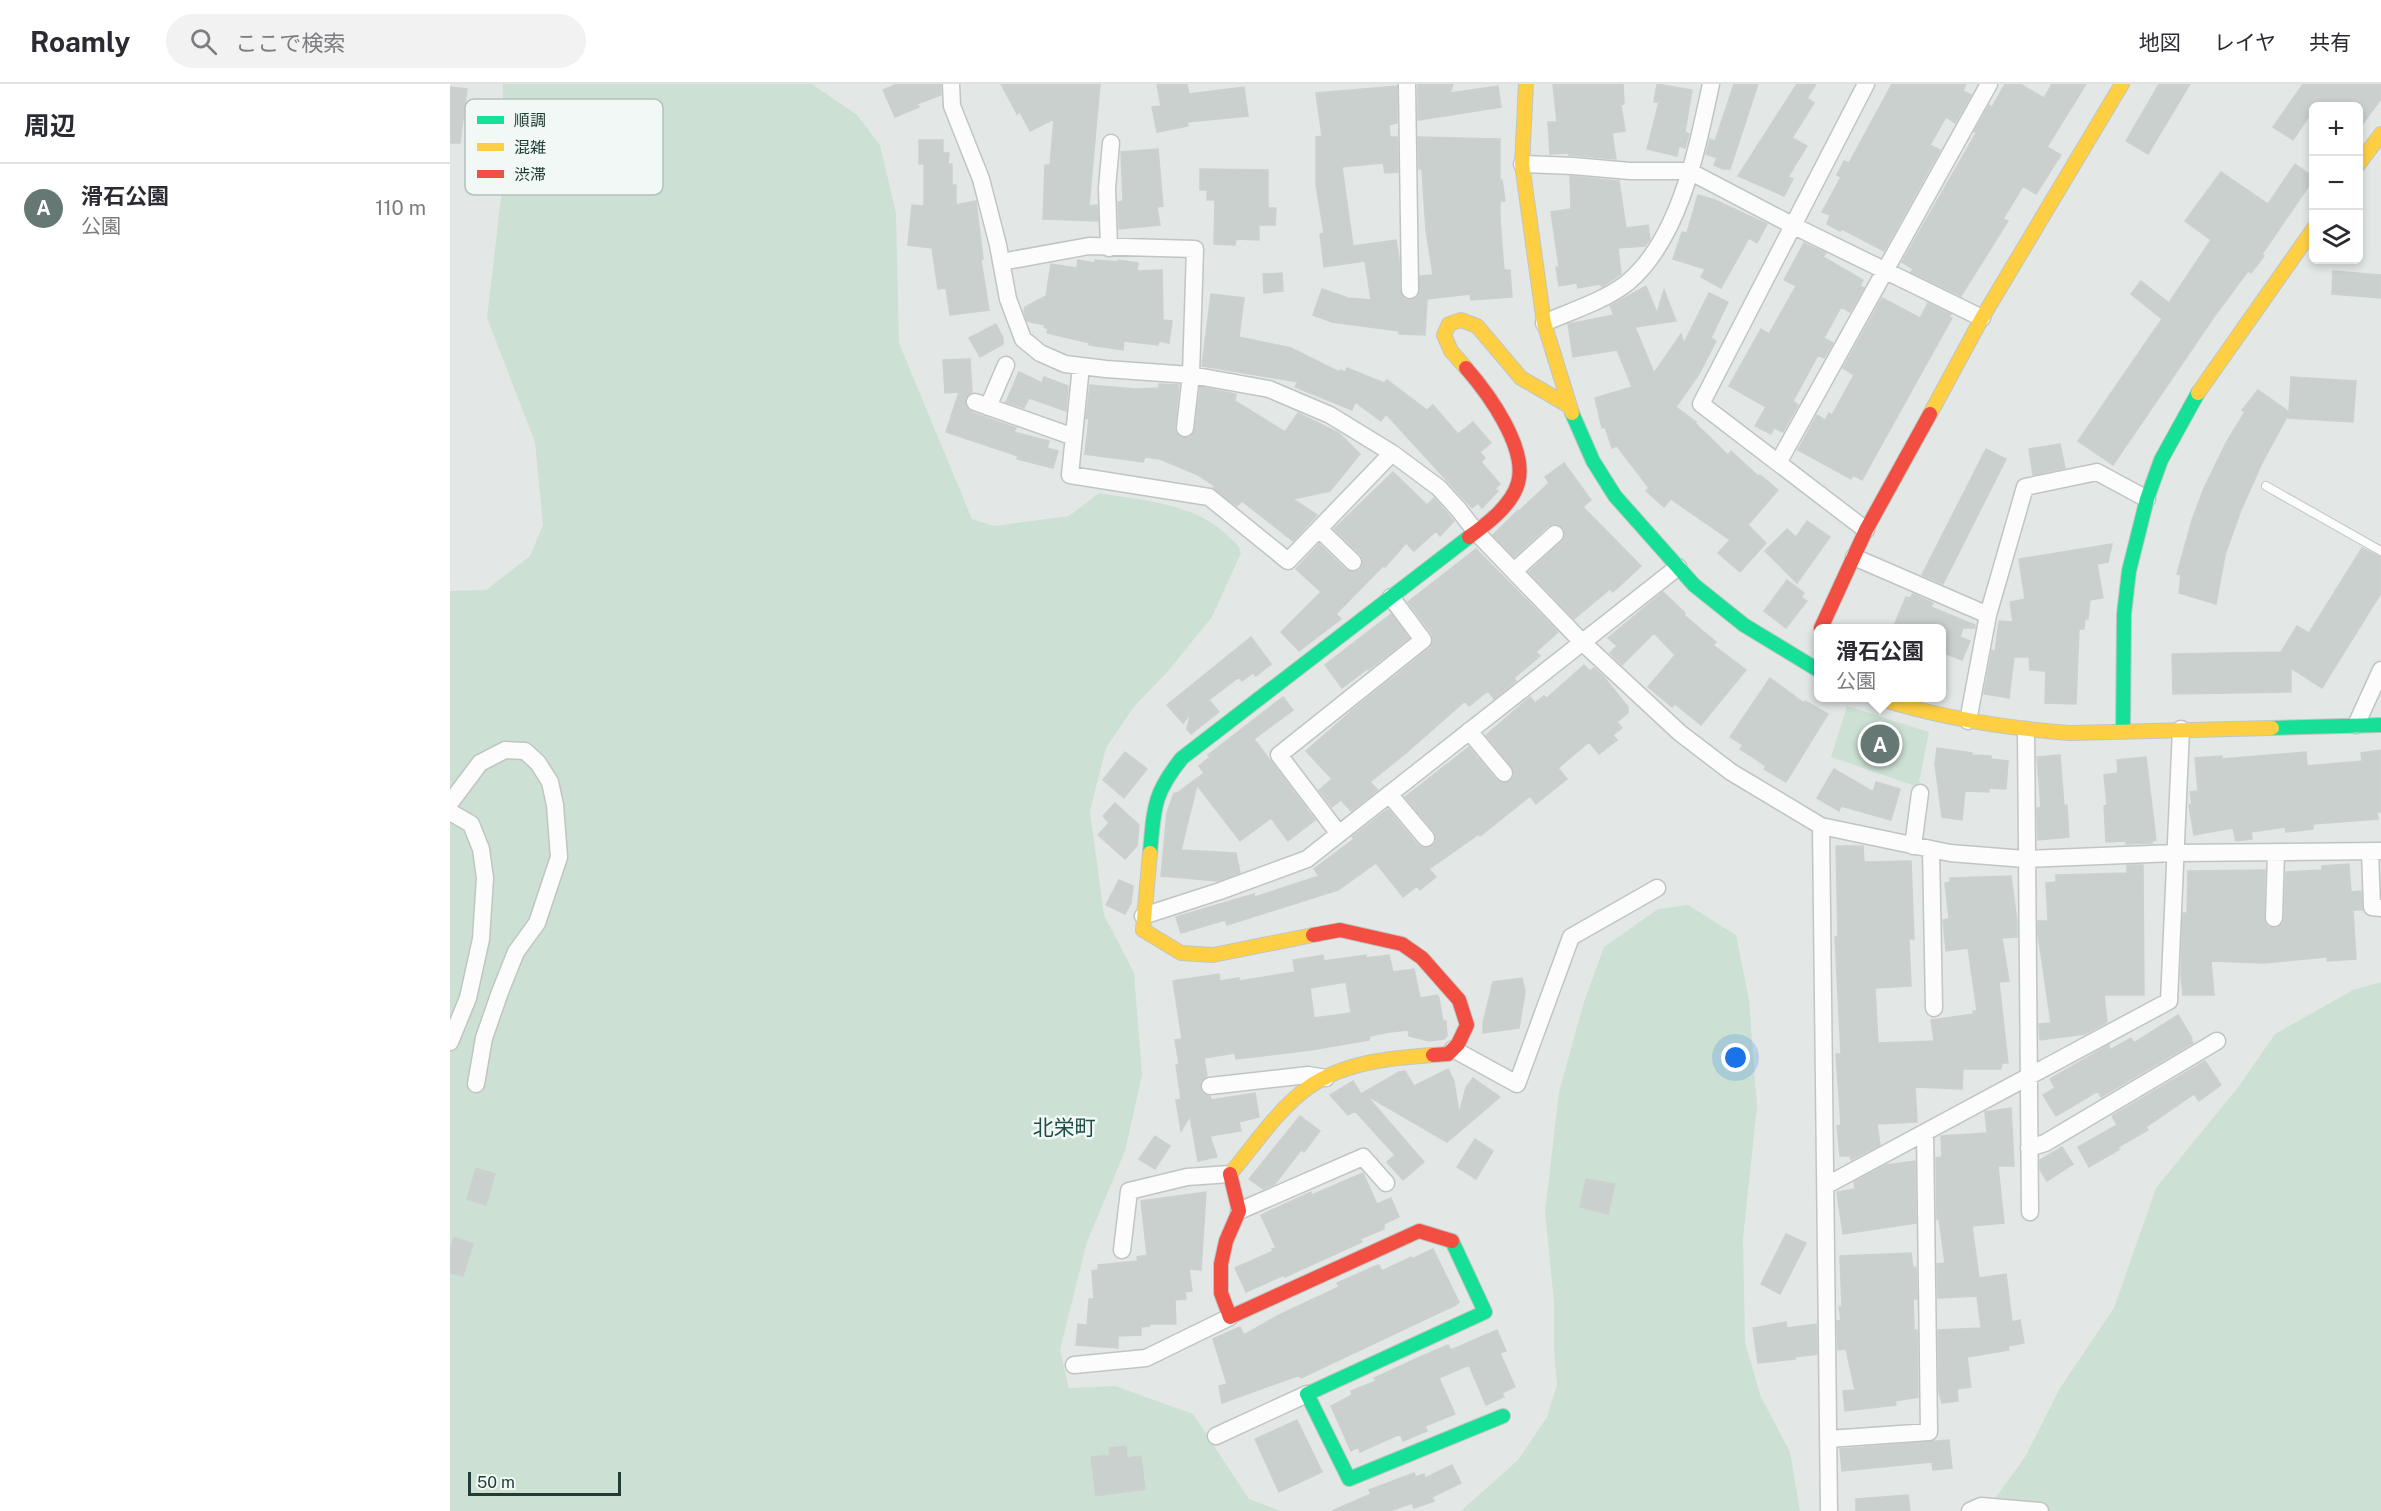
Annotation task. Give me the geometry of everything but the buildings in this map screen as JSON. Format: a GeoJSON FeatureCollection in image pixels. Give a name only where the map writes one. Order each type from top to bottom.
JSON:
{"type":"FeatureCollection","features":[{"type":"Feature","properties":{"kind":"street"},"geometry":{"type":"LineString","coordinates":[[951,84],[952,106],[981,179],[1008,299],[1023,339],[1040,352],[1065,364],[1191,375],[1269,389],[1330,415],[1392,453],[1439,489],[1476,532],[1582,642],[1680,733],[1731,772],[1821,826],[1931,849],[2025,859],[2175,853],[2375,851],[2373,907],[2381,908]]}},
{"type":"Feature","properties":{"kind":"street"},"geometry":{"type":"LineString","coordinates":[[1407,84],[1410,291]]}},
{"type":"Feature","properties":{"kind":"street"},"geometry":{"type":"LineString","coordinates":[[1526,84],[1522,164],[1544,323],[1569,406],[1593,461],[1615,496],[1694,585],[1743,626],[1812,649]]}},
{"type":"Feature","properties":{"kind":"street"},"geometry":{"type":"LineString","coordinates":[[1544,323],[1591,303],[1625,284],[1654,254],[1670,225],[1689,171],[1712,84]]}},
{"type":"Feature","properties":{"kind":"street"},"geometry":{"type":"LineString","coordinates":[[1866,84],[1701,404],[1866,530]]}},
{"type":"Feature","properties":{"kind":"street"},"geometry":{"type":"LineString","coordinates":[[1778,463],[1989,84]]}},
{"type":"Feature","properties":{"kind":"street"},"geometry":{"type":"LineString","coordinates":[[1823,624],[1866,530],[1982,318],[2122,84]]}},
{"type":"Feature","properties":{"kind":"street"},"geometry":{"type":"LineString","coordinates":[[2363,158],[2381,134]]}},
{"type":"Feature","properties":{"kind":"street"},"geometry":{"type":"LineString","coordinates":[[1109,248],[1107,188],[1111,143]]}},
{"type":"Feature","properties":{"kind":"street"},"geometry":{"type":"LineString","coordinates":[[1522,164],[1630,171],[1689,171],[1794,226],[1982,318]]}},
{"type":"Feature","properties":{"kind":"street"},"geometry":{"type":"LineString","coordinates":[[2122,731],[2124,614],[2129,571],[2161,460],[2204,381],[2309,234]]}},
{"type":"Feature","properties":{"kind":"street"},"geometry":{"type":"LineString","coordinates":[[1001,262],[1089,246],[1195,249],[1191,375],[1185,428]]}},
{"type":"Feature","properties":{"kind":"street"},"geometry":{"type":"LineString","coordinates":[[1122,1250],[1129,1191],[1187,1177],[1230,1174],[1284,1111],[1311,1085],[1345,1070],[1405,1056],[1448,1054],[1458,1044],[1467,1025],[1460,1000],[1422,958],[1402,944],[1340,930],[1213,955],[1181,953],[1143,930],[1155,802],[1166,779],[1182,758],[1476,532],[1511,497],[1519,481],[1519,461],[1512,437],[1489,398],[1447,346],[1444,335],[1446,328],[1455,321],[1461,320],[1478,326],[1521,378],[1569,406]]}},
{"type":"Feature","properties":{"kind":"street"},"geometry":{"type":"LineString","coordinates":[[1006,366],[981,404],[1074,437]]}},
{"type":"Feature","properties":{"kind":"street"},"geometry":{"type":"LineString","coordinates":[[1081,366],[1070,475],[1209,497],[1288,561],[1392,453]]}},
{"type":"Feature","properties":{"kind":"street"},"geometry":{"type":"LineString","coordinates":[[1968,721],[1988,615],[2025,487],[2097,472],[2148,499]]}},
{"type":"Feature","properties":{"kind":"street"},"geometry":{"type":"LineString","coordinates":[[1319,529],[1353,562]]}},
{"type":"Feature","properties":{"kind":"street"},"geometry":{"type":"LineString","coordinates":[[1514,571],[1555,534]]}},
{"type":"Feature","properties":{"kind":"street"},"geometry":{"type":"LineString","coordinates":[[1854,556],[1988,615]]}},
{"type":"Feature","properties":{"kind":"street"},"geometry":{"type":"LineString","coordinates":[[1143,916],[1307,859],[1678,567]]}},
{"type":"Feature","properties":{"kind":"street"},"geometry":{"type":"LineString","coordinates":[[1339,834],[1279,754],[1423,640],[1391,597]]}},
{"type":"Feature","properties":{"kind":"street"},"geometry":{"type":"LineString","coordinates":[[2356,725],[2381,670]]}},
{"type":"Feature","properties":{"kind":"street"},"geometry":{"type":"LineString","coordinates":[[1890,702],[1968,721],[2026,730],[2070,732],[2381,725]]}},
{"type":"Feature","properties":{"kind":"street"},"geometry":{"type":"LineString","coordinates":[[1827,1185],[2169,1001],[2181,729]]}},
{"type":"Feature","properties":{"kind":"street"},"geometry":{"type":"LineString","coordinates":[[2026,730],[2025,859],[2030,1212]]}},
{"type":"Feature","properties":{"kind":"street"},"geometry":{"type":"LineString","coordinates":[[1469,731],[1504,773]]}},
{"type":"Feature","properties":{"kind":"street"},"geometry":{"type":"LineString","coordinates":[[450,803],[480,763],[505,750],[525,750],[538,763],[550,782],[555,805],[559,857],[537,924],[516,952],[500,992],[484,1038],[476,1084]]}},
{"type":"Feature","properties":{"kind":"street"},"geometry":{"type":"LineString","coordinates":[[1913,846],[1920,793]]}},
{"type":"Feature","properties":{"kind":"street"},"geometry":{"type":"LineString","coordinates":[[1389,794],[1426,838]]}},
{"type":"Feature","properties":{"kind":"street"},"geometry":{"type":"LineString","coordinates":[[450,812],[471,824],[481,849],[485,878],[481,939],[468,998],[450,1042]]}},
{"type":"Feature","properties":{"kind":"street"},"geometry":{"type":"LineString","coordinates":[[1821,826],[1827,1185],[1829,1511]]}},
{"type":"Feature","properties":{"kind":"street"},"geometry":{"type":"LineString","coordinates":[[1931,849],[1934,1008]]}},
{"type":"Feature","properties":{"kind":"street"},"geometry":{"type":"LineString","coordinates":[[2274,918],[2276,852]]}},
{"type":"Feature","properties":{"kind":"street"},"geometry":{"type":"LineString","coordinates":[[1454,1048],[1517,1084],[1571,937],[1657,888]]}},
{"type":"Feature","properties":{"kind":"street"},"geometry":{"type":"LineString","coordinates":[[2029,1148],[2045,1143],[2217,1041]]}},
{"type":"Feature","properties":{"kind":"street"},"geometry":{"type":"LineString","coordinates":[[1210,1086],[1308,1075],[1326,1078]]}},
{"type":"Feature","properties":{"kind":"street"},"geometry":{"type":"LineString","coordinates":[[1828,1439],[1929,1432],[1924,1132]]}},
{"type":"Feature","properties":{"kind":"street"},"geometry":{"type":"LineString","coordinates":[[1239,1211],[1363,1157],[1386,1183]]}},
{"type":"Feature","properties":{"kind":"street"},"geometry":{"type":"LineString","coordinates":[[1230,1174],[1239,1211],[1226,1241],[1221,1264],[1221,1293],[1230,1317]]}},
{"type":"Feature","properties":{"kind":"street"},"geometry":{"type":"LineString","coordinates":[[1074,1365],[1146,1358],[1419,1231],[1451,1240],[1485,1312],[1216,1436]]}},
{"type":"Feature","properties":{"kind":"street"},"geometry":{"type":"LineString","coordinates":[[1307,1394],[1349,1479],[1503,1416]]}},
{"type":"Feature","properties":{"kind":"street"},"geometry":{"type":"LineString","coordinates":[[1970,1511],[1982,1506],[2040,1511]]}},
{"type":"Feature","properties":{"kind":"lane"},"geometry":{"type":"LineString","coordinates":[[2266,486],[2381,551]]}},
{"type":"Feature","properties":{"kind":"green space"},"geometry":{"type":"Polygon","coordinates":[[[503,84],[812,84],[857,115],[880,145],[896,213],[899,343],[972,519],[994,526],[1069,516],[1099,493],[1186,510],[1217,526],[1240,548],[1241,553],[1212,617],[1169,670],[1133,708],[1106,748],[1090,811],[1104,915],[1134,973],[1142,1075],[1125,1151],[1087,1242],[1060,1350],[1069,1388],[1115,1386],[1193,1414],[1249,1499],[1281,1511],[450,1511],[450,591],[486,590],[530,556],[543,525],[535,442],[487,318],[501,195],[663,195],[663,99],[503,99],[503,84]]]}},
{"type":"Feature","properties":{"kind":"green space"},"geometry":{"type":"Polygon","coordinates":[[[1847,706],[1929,732],[1918,787],[1831,757],[1847,706]]]}},
{"type":"Feature","properties":{"kind":"green space"},"geometry":{"type":"Polygon","coordinates":[[[1688,905],[1736,935],[1749,1000],[1757,1107],[1743,1238],[1745,1343],[1761,1397],[1790,1452],[1800,1511],[1461,1511],[1518,1460],[1547,1417],[1557,1385],[1554,1302],[1545,1212],[1559,1092],[1584,1002],[1604,947],[1658,909],[1688,905]]]}},
{"type":"Feature","properties":{"kind":"green space"},"geometry":{"type":"Polygon","coordinates":[[[2381,982],[2381,1511],[1986,1511],[2025,1457],[2060,1388],[2114,1308],[2156,1188],[2239,1086],[2275,1034],[2353,990],[2381,982]]]}},
{"type":"Feature","properties":{"kind":"traffic: fast"},"geometry":{"type":"LineString","coordinates":[[2123,731],[2124,614],[2129,571],[2147,499],[2161,460],[2198,393]]}},
{"type":"Feature","properties":{"kind":"traffic: fast"},"geometry":{"type":"LineString","coordinates":[[1572,413],[1593,461],[1615,496],[1694,585],[1744,625],[1814,668]]}},
{"type":"Feature","properties":{"kind":"traffic: fast"},"geometry":{"type":"LineString","coordinates":[[1150,853],[1154,813],[1160,792],[1182,758],[1469,537]]}},
{"type":"Feature","properties":{"kind":"traffic: fast"},"geometry":{"type":"LineString","coordinates":[[2272,728],[2381,725]]}},
{"type":"Feature","properties":{"kind":"traffic: fast"},"geometry":{"type":"LineString","coordinates":[[1452,1241],[1485,1312],[1307,1394],[1349,1479],[1503,1416]]}},
{"type":"Feature","properties":{"kind":"traffic: slow"},"geometry":{"type":"LineString","coordinates":[[1526,84],[1522,164],[1544,323],[1572,413]]}},
{"type":"Feature","properties":{"kind":"traffic: slow"},"geometry":{"type":"LineString","coordinates":[[1930,414],[1982,318],[2122,84]]}},
{"type":"Feature","properties":{"kind":"traffic: slow"},"geometry":{"type":"LineString","coordinates":[[2363,158],[2381,134]]}},
{"type":"Feature","properties":{"kind":"traffic: slow"},"geometry":{"type":"LineString","coordinates":[[2198,393],[2309,235]]}},
{"type":"Feature","properties":{"kind":"traffic: slow"},"geometry":{"type":"LineString","coordinates":[[1466,368],[1451,351],[1444,335],[1449,324],[1461,320],[1477,326],[1521,378],[1569,406]]}},
{"type":"Feature","properties":{"kind":"traffic: slow"},"geometry":{"type":"LineString","coordinates":[[1892,702],[1973,721],[2070,733],[2272,728]]}},
{"type":"Feature","properties":{"kind":"traffic: slow"},"geometry":{"type":"LineString","coordinates":[[1150,853],[1143,930],[1181,953],[1213,955],[1313,935]]}},
{"type":"Feature","properties":{"kind":"traffic: slow"},"geometry":{"type":"LineString","coordinates":[[1230,1174],[1281,1112],[1315,1083],[1330,1075],[1364,1064],[1433,1055]]}},
{"type":"Feature","properties":{"kind":"traffic: jam"},"geometry":{"type":"LineString","coordinates":[[1466,368],[1495,406],[1504,422],[1512,438],[1520,469],[1515,491],[1505,506],[1469,537]]}},
{"type":"Feature","properties":{"kind":"traffic: jam"},"geometry":{"type":"LineString","coordinates":[[1823,624],[1866,530],[1930,414]]}},
{"type":"Feature","properties":{"kind":"traffic: jam"},"geometry":{"type":"LineString","coordinates":[[1313,935],[1340,930],[1402,944],[1422,958],[1459,1000],[1467,1025],[1458,1044],[1448,1054],[1433,1055]]}},
{"type":"Feature","properties":{"kind":"traffic: jam"},"geometry":{"type":"LineString","coordinates":[[1230,1174],[1239,1211],[1226,1241],[1221,1264],[1221,1293],[1230,1317],[1419,1231],[1452,1241]]}},
{"type":"Feature","properties":{"kind":"place","name":"滑石公園"},"geometry":{"type":"Point","coordinates":[1880,744]}},
{"type":"Feature","properties":{"kind":"district","name":"北栄町"},"geometry":{"type":"Point","coordinates":[1064,1127]}}]}
